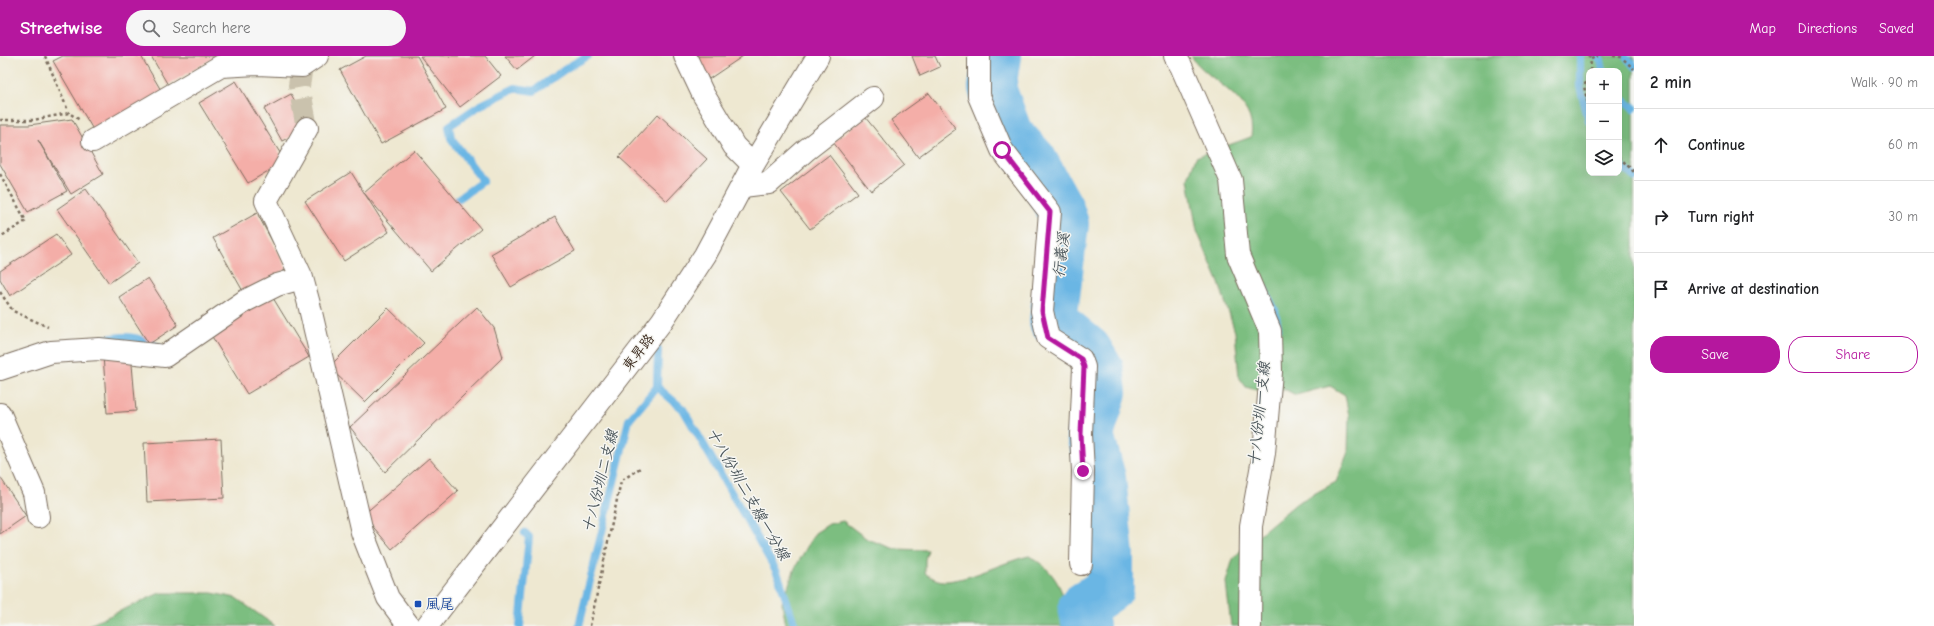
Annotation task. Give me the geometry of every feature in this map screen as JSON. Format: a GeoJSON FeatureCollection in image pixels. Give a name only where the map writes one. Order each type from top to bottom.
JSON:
{"type":"FeatureCollection","features":[{"type":"Feature","properties":{"kind":"street"},"geometry":{"type":"LineString","coordinates":[[93,141],[221,66],[257,64],[302,66],[317,56]]}},
{"type":"Feature","properties":{"kind":"street"},"geometry":{"type":"LineString","coordinates":[[685,56],[703,94],[734,146],[753,165]]}},
{"type":"Feature","properties":{"kind":"street","name":"東昇路"},"geometry":{"type":"LineString","coordinates":[[427,626],[662,321],[705,255],[753,165],[818,56]]}},
{"type":"Feature","properties":{"kind":"street"},"geometry":{"type":"LineString","coordinates":[[979,56],[979,96],[1002,150],[1050,212],[1042,311],[1048,338],[1081,359],[1084,367],[1081,434],[1083,471],[1081,564]]}},
{"type":"Feature","properties":{"kind":"street"},"geometry":{"type":"LineString","coordinates":[[1174,56],[1181,66],[1231,180],[1238,255],[1270,331],[1271,372],[1264,452],[1251,526],[1250,626]]}},
{"type":"Feature","properties":{"kind":"street"},"geometry":{"type":"LineString","coordinates":[[743,186],[769,182],[806,150],[873,98]]}},
{"type":"Feature","properties":{"kind":"street"},"geometry":{"type":"LineString","coordinates":[[308,128],[266,201],[302,278],[310,304],[362,532],[388,598],[409,626]]}},
{"type":"Feature","properties":{"kind":"street"},"geometry":{"type":"LineString","coordinates":[[0,369],[51,352],[99,350],[165,356],[244,302],[277,285],[302,278]]}},
{"type":"Feature","properties":{"kind":"street"},"geometry":{"type":"LineString","coordinates":[[0,414],[34,493],[38,517]]}},
{"type":"Feature","properties":{"kind":"path"},"geometry":{"type":"LineString","coordinates":[[45,56],[69,113],[81,121],[93,141]]}},
{"type":"Feature","properties":{"kind":"path"},"geometry":{"type":"LineString","coordinates":[[1588,56],[1591,59],[1590,68]]}},
{"type":"Feature","properties":{"kind":"path"},"geometry":{"type":"LineString","coordinates":[[1591,59],[1598,56]]}},
{"type":"Feature","properties":{"kind":"path"},"geometry":{"type":"LineString","coordinates":[[1613,56],[1621,58],[1634,69]]}},
{"type":"Feature","properties":{"kind":"path"},"geometry":{"type":"LineString","coordinates":[[1586,82],[1584,86],[1586,95]]}},
{"type":"Feature","properties":{"kind":"path"},"geometry":{"type":"LineString","coordinates":[[0,120],[33,120],[69,113]]}},
{"type":"Feature","properties":{"kind":"path"},"geometry":{"type":"LineString","coordinates":[[1622,160],[1634,172]]}},
{"type":"Feature","properties":{"kind":"path"},"geometry":{"type":"LineString","coordinates":[[0,174],[26,221],[0,237]]}},
{"type":"Feature","properties":{"kind":"path"},"geometry":{"type":"LineString","coordinates":[[0,292],[13,311],[46,325],[50,331]]}},
{"type":"Feature","properties":{"kind":"path"},"geometry":{"type":"LineString","coordinates":[[590,626],[621,481],[640,468]]}},
{"type":"Feature","properties":{"kind":"green space"},"geometry":{"type":"Polygon","coordinates":[[[1191,56],[1634,56],[1634,626],[1231,626],[1226,582],[1233,559],[1244,547],[1297,503],[1336,482],[1348,452],[1349,416],[1345,395],[1330,386],[1296,395],[1286,390],[1256,390],[1246,387],[1239,377],[1235,332],[1219,283],[1197,231],[1188,179],[1196,157],[1251,137],[1251,123],[1247,112],[1240,101],[1209,75],[1191,56]]]}},
{"type":"Feature","properties":{"kind":"green space"},"geometry":{"type":"Polygon","coordinates":[[[843,521],[867,539],[895,549],[928,550],[925,559],[925,573],[942,581],[969,577],[1029,556],[1047,569],[1058,585],[1066,604],[1070,626],[786,626],[782,603],[795,568],[815,533],[829,524],[843,521]]]}},
{"type":"Feature","properties":{"kind":"green space"},"geometry":{"type":"Polygon","coordinates":[[[160,593],[212,593],[236,598],[275,626],[87,626],[160,593]]]}},
{"type":"Feature","properties":{"kind":"building"},"geometry":{"type":"Polygon","coordinates":[[[63,56],[141,56],[162,92],[95,133],[53,61],[63,56]]]}},
{"type":"Feature","properties":{"kind":"building"},"geometry":{"type":"Polygon","coordinates":[[[151,56],[217,56],[168,85],[151,56]]]}},
{"type":"Feature","properties":{"kind":"building"},"geometry":{"type":"Polygon","coordinates":[[[366,56],[417,56],[446,109],[381,144],[340,70],[366,56]]]}},
{"type":"Feature","properties":{"kind":"building"},"geometry":{"type":"Polygon","coordinates":[[[420,56],[485,56],[501,76],[460,107],[420,56]]]}},
{"type":"Feature","properties":{"kind":"building"},"geometry":{"type":"Polygon","coordinates":[[[505,56],[535,56],[517,70],[505,56]]]}},
{"type":"Feature","properties":{"kind":"building"},"geometry":{"type":"Polygon","coordinates":[[[694,56],[743,56],[709,79],[694,56]]]}},
{"type":"Feature","properties":{"kind":"building"},"geometry":{"type":"Polygon","coordinates":[[[912,56],[935,56],[940,67],[920,76],[912,56]]]}},
{"type":"Feature","properties":{"kind":"building"},"geometry":{"type":"Polygon","coordinates":[[[236,81],[285,161],[248,183],[199,103],[236,81]]]}},
{"type":"Feature","properties":{"kind":"building"},"geometry":{"type":"Polygon","coordinates":[[[929,93],[956,129],[918,157],[891,120],[929,93]]]}},
{"type":"Feature","properties":{"kind":"building"},"geometry":{"type":"Polygon","coordinates":[[[291,94],[309,127],[282,141],[264,109],[291,94]]]}},
{"type":"Feature","properties":{"kind":"building"},"geometry":{"type":"Polygon","coordinates":[[[658,114],[707,159],[667,201],[619,157],[658,114]]]}},
{"type":"Feature","properties":{"kind":"building"},"geometry":{"type":"Polygon","coordinates":[[[865,117],[904,165],[871,191],[833,142],[865,117]]]}},
{"type":"Feature","properties":{"kind":"building"},"geometry":{"type":"Polygon","coordinates":[[[72,119],[103,174],[71,194],[38,140],[67,191],[28,212],[0,164],[0,125],[29,125],[72,119]]]}},
{"type":"Feature","properties":{"kind":"building"},"geometry":{"type":"Polygon","coordinates":[[[414,150],[481,229],[431,271],[364,193],[414,150]]]}},
{"type":"Feature","properties":{"kind":"building"},"geometry":{"type":"Polygon","coordinates":[[[829,155],[858,193],[810,229],[781,192],[829,155]]]}},
{"type":"Feature","properties":{"kind":"building"},"geometry":{"type":"Polygon","coordinates":[[[351,172],[389,232],[344,261],[305,201],[351,172]]]}},
{"type":"Feature","properties":{"kind":"building"},"geometry":{"type":"Polygon","coordinates":[[[86,189],[138,263],[109,283],[57,209],[86,189]]]}},
{"type":"Feature","properties":{"kind":"building"},"geometry":{"type":"Polygon","coordinates":[[[257,213],[287,269],[244,293],[213,238],[257,213]]]}},
{"type":"Feature","properties":{"kind":"building"},"geometry":{"type":"Polygon","coordinates":[[[555,217],[575,251],[511,287],[491,254],[555,217]]]}},
{"type":"Feature","properties":{"kind":"building"},"geometry":{"type":"Polygon","coordinates":[[[56,234],[71,255],[10,296],[0,279],[0,271],[56,234]]]}},
{"type":"Feature","properties":{"kind":"building"},"geometry":{"type":"Polygon","coordinates":[[[148,278],[178,325],[149,344],[119,297],[148,278]]]}},
{"type":"Feature","properties":{"kind":"building"},"geometry":{"type":"Polygon","coordinates":[[[270,293],[309,357],[247,394],[208,330],[270,293]]]}},
{"type":"Feature","properties":{"kind":"building"},"geometry":{"type":"Polygon","coordinates":[[[477,307],[494,328],[503,357],[385,472],[350,427],[477,307]]]}},
{"type":"Feature","properties":{"kind":"building"},"geometry":{"type":"Polygon","coordinates":[[[388,308],[424,343],[365,402],[329,367],[388,308]]]}},
{"type":"Feature","properties":{"kind":"building"},"geometry":{"type":"Polygon","coordinates":[[[131,353],[136,411],[107,413],[103,355],[131,353]]]}},
{"type":"Feature","properties":{"kind":"building"},"geometry":{"type":"Polygon","coordinates":[[[221,439],[224,498],[147,502],[144,443],[221,439]]]}},
{"type":"Feature","properties":{"kind":"building"},"geometry":{"type":"Polygon","coordinates":[[[429,458],[458,491],[392,549],[363,515],[429,458]]]}},
{"type":"Feature","properties":{"kind":"building"},"geometry":{"type":"Polygon","coordinates":[[[0,477],[26,516],[0,534],[0,477]]]}},
{"type":"Feature","properties":{"kind":"waterway"},"geometry":{"type":"LineString","coordinates":[[448,206],[483,181],[451,138],[449,126],[479,106],[515,88],[534,91],[568,67],[588,56]]}},
{"type":"Feature","properties":{"kind":"waterway","name":"行義溪"},"geometry":{"type":"LineString","coordinates":[[997,56],[992,88],[1009,134],[1033,160],[1060,209],[1065,224],[1053,321],[1088,350],[1100,370],[1103,392],[1090,435],[1102,478],[1110,555],[1110,588],[1082,607],[1086,626]]}},
{"type":"Feature","properties":{"kind":"waterway"},"geometry":{"type":"LineString","coordinates":[[1580,56],[1580,87],[1586,110]]}},
{"type":"Feature","properties":{"kind":"waterway"},"geometry":{"type":"LineString","coordinates":[[1597,56],[1601,60],[1602,68]]}},
{"type":"Feature","properties":{"kind":"waterway"},"geometry":{"type":"LineString","coordinates":[[1626,56],[1634,66]]}},
{"type":"Feature","properties":{"kind":"waterway"},"geometry":{"type":"LineString","coordinates":[[1622,99],[1634,108]]}},
{"type":"Feature","properties":{"kind":"waterway"},"geometry":{"type":"LineString","coordinates":[[1622,167],[1634,177]]}},
{"type":"Feature","properties":{"kind":"waterway","name":"十八份圳一支線"},"geometry":{"type":"LineString","coordinates":[[1263,287],[1275,310],[1278,328]]}},
{"type":"Feature","properties":{"kind":"waterway"},"geometry":{"type":"LineString","coordinates":[[95,341],[129,337],[137,338],[161,349]]}},
{"type":"Feature","properties":{"kind":"waterway","name":"十八份圳二支線"},"geometry":{"type":"LineString","coordinates":[[579,626],[629,420],[657,387],[658,350]]}},
{"type":"Feature","properties":{"kind":"waterway","name":"十八份圳二支線一分線"},"geometry":{"type":"LineString","coordinates":[[657,387],[683,409],[777,572],[795,626]]}},
{"type":"Feature","properties":{"kind":"waterway"},"geometry":{"type":"LineString","coordinates":[[520,626],[529,537],[525,533]]}},
{"type":"Feature","properties":{"kind":"tunnel"},"geometry":{"type":"LineString","coordinates":[[302,66],[299,86],[307,128]]}},
{"type":"Feature","properties":{"kind":"place","name":"風尾"},"geometry":{"type":"Point","coordinates":[418,604]}},
{"type":"Feature","properties":{"kind":"route"},"geometry":{"type":"LineString","coordinates":[[1002,150],[1050,212],[1042,311],[1048,338],[1081,359],[1084,367],[1081,434],[1083,471]]}}]}
